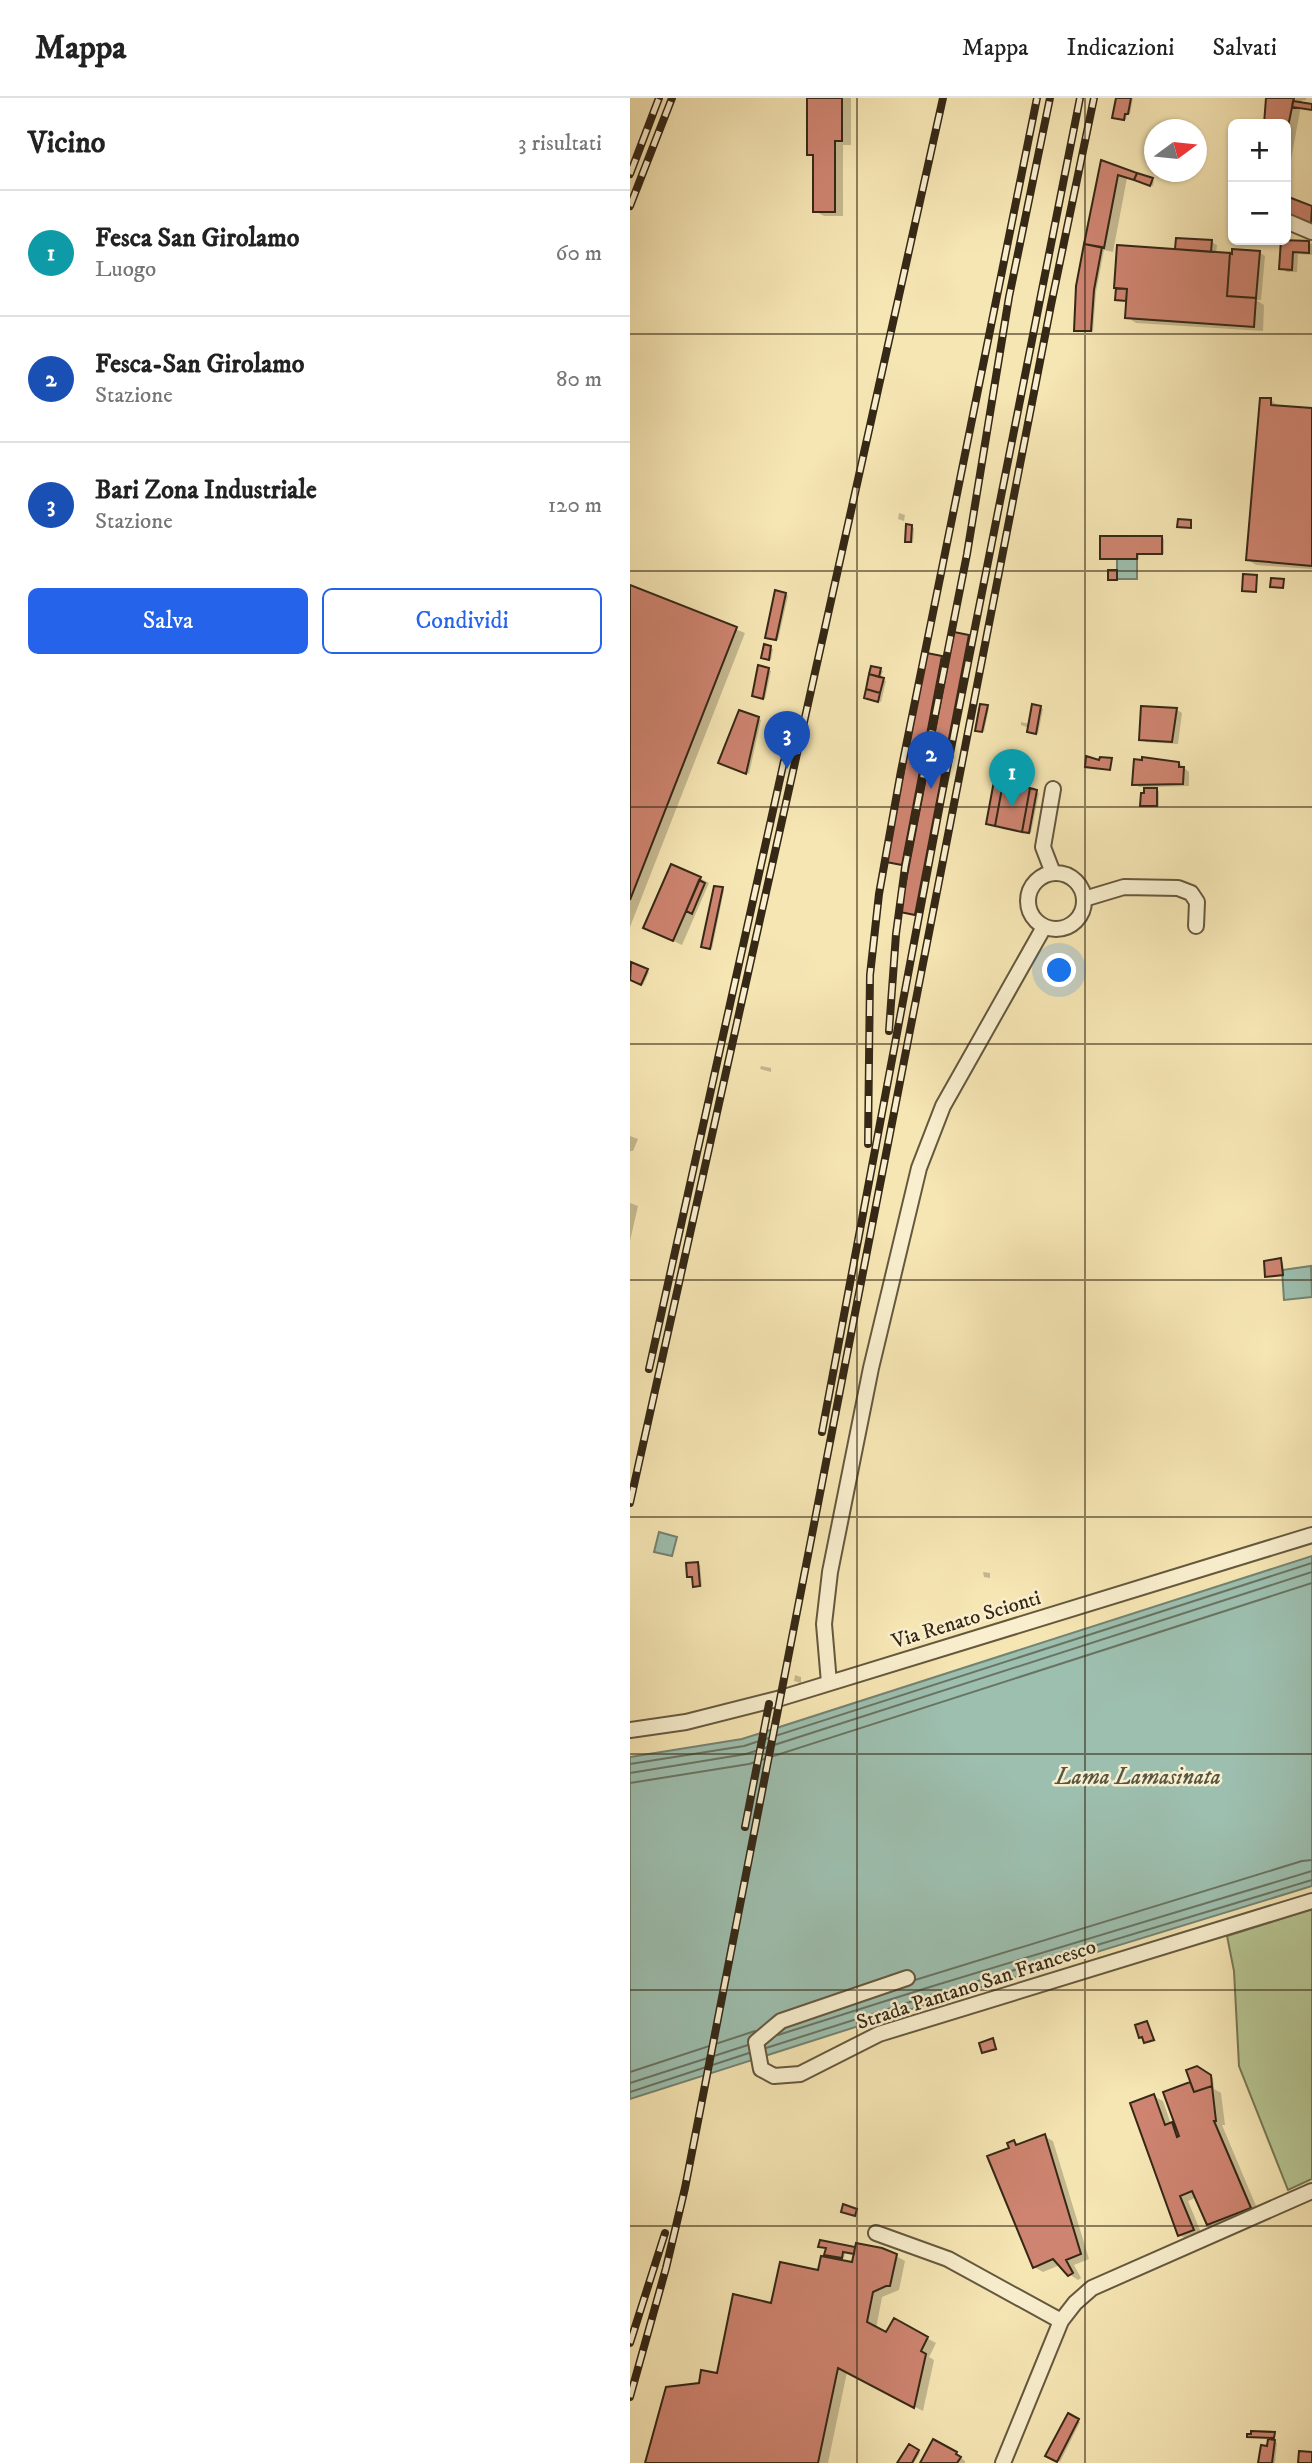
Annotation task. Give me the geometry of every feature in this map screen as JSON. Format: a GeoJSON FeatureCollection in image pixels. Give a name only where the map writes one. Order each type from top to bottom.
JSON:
{"type":"FeatureCollection","features":[{"type":"Feature","properties":{"kind":"street"},"geometry":{"type":"LineString","coordinates":[[1291,223],[1312,232]]}},
{"type":"Feature","properties":{"kind":"street"},"geometry":{"type":"LineString","coordinates":[[1053,789],[1043,847],[1053,873]]}},
{"type":"Feature","properties":{"kind":"street"},"geometry":{"type":"LineString","coordinates":[[1053,873],[1070,877],[1077,882],[1084,899],[1083,909],[1072,925],[1063,929],[1044,927],[1030,913],[1028,896],[1037,880],[1053,873]]}},
{"type":"Feature","properties":{"kind":"street"},"geometry":{"type":"LineString","coordinates":[[1084,899],[1124,887],[1178,888],[1191,893],[1197,902],[1196,926]]}},
{"type":"Feature","properties":{"kind":"street"},"geometry":{"type":"LineString","coordinates":[[828,1683],[824,1624],[830,1572],[871,1368],[919,1168],[943,1106],[1044,927]]}},
{"type":"Feature","properties":{"kind":"street","name":"Via Renato Scionti"},"geometry":{"type":"LineString","coordinates":[[630,1730],[686,1722],[828,1683],[1312,1535]]}},
{"type":"Feature","properties":{"kind":"street","name":"Strada Pantano San Francesco"},"geometry":{"type":"LineString","coordinates":[[907,1978],[780,2021],[756,2042],[761,2069],[774,2076],[800,2074],[879,2034],[1312,1902]]}},
{"type":"Feature","properties":{"kind":"street"},"geometry":{"type":"LineString","coordinates":[[1003,2463],[1061,2321],[1075,2303],[1092,2288],[1312,2191]]}},
{"type":"Feature","properties":{"kind":"street"},"geometry":{"type":"LineString","coordinates":[[876,2233],[948,2259],[1061,2321]]}},
{"type":"Feature","properties":{"kind":"green space"},"geometry":{"type":"Polygon","coordinates":[[[1312,1909],[1312,2179],[1288,2190],[1239,2066],[1234,1971],[1227,1936],[1312,1909]]]}},
{"type":"Feature","properties":{"kind":"water"},"geometry":{"type":"Polygon","coordinates":[[[1117,559],[1137,559],[1137,579],[1117,579],[1117,559]]]}},
{"type":"Feature","properties":{"kind":"water"},"geometry":{"type":"Polygon","coordinates":[[[1311,1266],[1312,1297],[1284,1300],[1282,1270],[1311,1266]]]}},
{"type":"Feature","properties":{"kind":"water"},"geometry":{"type":"Polygon","coordinates":[[[659,1532],[677,1537],[672,1556],[654,1552],[659,1532]]]}},
{"type":"Feature","properties":{"kind":"water","name":"Lama Lamasinata"},"geometry":{"type":"Polygon","coordinates":[[[1312,1556],[1312,1886],[630,2099],[630,1757],[742,1739],[1312,1556]]]}},
{"type":"Feature","properties":{"kind":"building"},"geometry":{"type":"Polygon","coordinates":[[[807,98],[842,98],[842,141],[835,141],[835,212],[813,212],[813,155],[807,155],[807,98]]]}},
{"type":"Feature","properties":{"kind":"building"},"geometry":{"type":"Polygon","coordinates":[[[1116,98],[1131,98],[1124,120],[1112,118],[1116,98]]]}},
{"type":"Feature","properties":{"kind":"building"},"geometry":{"type":"Polygon","coordinates":[[[1266,98],[1294,98],[1290,119],[1264,119],[1266,98]]]}},
{"type":"Feature","properties":{"kind":"building"},"geometry":{"type":"Polygon","coordinates":[[[1293,101],[1312,104],[1312,110],[1292,107],[1293,101]]]}},
{"type":"Feature","properties":{"kind":"building"},"geometry":{"type":"Polygon","coordinates":[[[1101,160],[1137,173],[1134,180],[1118,175],[1104,248],[1084,244],[1101,160]]]}},
{"type":"Feature","properties":{"kind":"building"},"geometry":{"type":"Polygon","coordinates":[[[1137,173],[1144,175],[1144,182],[1152,182],[1150,186],[1134,180],[1137,173]]]}},
{"type":"Feature","properties":{"kind":"building"},"geometry":{"type":"Polygon","coordinates":[[[1291,198],[1312,206],[1311,224],[1291,216],[1291,198]]]}},
{"type":"Feature","properties":{"kind":"building"},"geometry":{"type":"Polygon","coordinates":[[[1176,238],[1212,240],[1211,252],[1175,249],[1176,238]]]}},
{"type":"Feature","properties":{"kind":"building"},"geometry":{"type":"Polygon","coordinates":[[[1291,240],[1309,241],[1309,253],[1293,252],[1292,270],[1279,269],[1281,245],[1291,245],[1291,240]]]}},
{"type":"Feature","properties":{"kind":"building"},"geometry":{"type":"Polygon","coordinates":[[[1084,244],[1102,247],[1094,290],[1091,331],[1074,331],[1076,286],[1084,244]]]}},
{"type":"Feature","properties":{"kind":"building"},"geometry":{"type":"Polygon","coordinates":[[[1117,245],[1230,253],[1227,296],[1256,298],[1254,327],[1125,318],[1127,289],[1114,288],[1117,245]]]}},
{"type":"Feature","properties":{"kind":"building"},"geometry":{"type":"Polygon","coordinates":[[[1232,249],[1260,251],[1256,298],[1227,296],[1232,249]]]}},
{"type":"Feature","properties":{"kind":"building"},"geometry":{"type":"Polygon","coordinates":[[[1116,288],[1127,289],[1126,301],[1115,300],[1116,288]]]}},
{"type":"Feature","properties":{"kind":"building"},"geometry":{"type":"Polygon","coordinates":[[[1260,398],[1271,398],[1271,405],[1312,408],[1312,566],[1246,560],[1260,398]]]}},
{"type":"Feature","properties":{"kind":"building"},"geometry":{"type":"Polygon","coordinates":[[[1178,519],[1191,520],[1191,528],[1177,527],[1178,519]]]}},
{"type":"Feature","properties":{"kind":"building"},"geometry":{"type":"Polygon","coordinates":[[[906,524],[912,525],[911,542],[905,542],[906,524]]]}},
{"type":"Feature","properties":{"kind":"building"},"geometry":{"type":"Polygon","coordinates":[[[1100,536],[1162,536],[1162,554],[1137,554],[1137,559],[1100,559],[1100,536]]]}},
{"type":"Feature","properties":{"kind":"building"},"geometry":{"type":"Polygon","coordinates":[[[1108,570],[1117,570],[1117,580],[1108,580],[1108,570]]]}},
{"type":"Feature","properties":{"kind":"building"},"geometry":{"type":"Polygon","coordinates":[[[1243,574],[1257,575],[1256,592],[1242,591],[1243,574]]]}},
{"type":"Feature","properties":{"kind":"building"},"geometry":{"type":"Polygon","coordinates":[[[1271,578],[1284,579],[1283,588],[1270,587],[1271,578]]]}},
{"type":"Feature","properties":{"kind":"building"},"geometry":{"type":"Polygon","coordinates":[[[630,585],[737,627],[630,900],[630,585]]]}},
{"type":"Feature","properties":{"kind":"building"},"geometry":{"type":"Polygon","coordinates":[[[775,590],[786,593],[776,640],[765,638],[775,590]]]}},
{"type":"Feature","properties":{"kind":"building"},"geometry":{"type":"Polygon","coordinates":[[[954,632],[969,635],[915,915],[900,912],[954,632]]]}},
{"type":"Feature","properties":{"kind":"building"},"geometry":{"type":"Polygon","coordinates":[[[764,644],[771,646],[769,660],[761,658],[764,644]]]}},
{"type":"Feature","properties":{"kind":"building"},"geometry":{"type":"Polygon","coordinates":[[[927,653],[942,656],[902,865],[886,862],[927,653]]]}},
{"type":"Feature","properties":{"kind":"building"},"geometry":{"type":"Polygon","coordinates":[[[758,665],[769,668],[763,699],[752,696],[758,665]]]}},
{"type":"Feature","properties":{"kind":"building"},"geometry":{"type":"Polygon","coordinates":[[[871,666],[881,668],[879,677],[869,674],[871,666]]]}},
{"type":"Feature","properties":{"kind":"building"},"geometry":{"type":"Polygon","coordinates":[[[869,674],[884,678],[880,693],[866,689],[869,674]]]}},
{"type":"Feature","properties":{"kind":"building"},"geometry":{"type":"Polygon","coordinates":[[[866,689],[880,693],[878,702],[864,698],[866,689]]]}},
{"type":"Feature","properties":{"kind":"building"},"geometry":{"type":"Polygon","coordinates":[[[980,704],[988,705],[982,732],[975,731],[980,704]]]}},
{"type":"Feature","properties":{"kind":"building"},"geometry":{"type":"Polygon","coordinates":[[[1032,704],[1041,706],[1036,734],[1027,732],[1032,704]]]}},
{"type":"Feature","properties":{"kind":"building"},"geometry":{"type":"Polygon","coordinates":[[[1141,706],[1177,708],[1172,742],[1139,740],[1141,706]]]}},
{"type":"Feature","properties":{"kind":"building"},"geometry":{"type":"Polygon","coordinates":[[[739,710],[759,717],[746,774],[718,763],[739,710]]]}},
{"type":"Feature","properties":{"kind":"building"},"geometry":{"type":"Polygon","coordinates":[[[1086,756],[1099,760],[1100,757],[1112,758],[1110,770],[1085,767],[1086,756]]]}},
{"type":"Feature","properties":{"kind":"building"},"geometry":{"type":"Polygon","coordinates":[[[1142,757],[1179,762],[1179,767],[1184,767],[1183,784],[1132,785],[1134,759],[1142,760],[1142,757]]]}},
{"type":"Feature","properties":{"kind":"building"},"geometry":{"type":"Polygon","coordinates":[[[994,781],[1003,783],[995,826],[986,824],[994,781]]]}},
{"type":"Feature","properties":{"kind":"building"},"geometry":{"type":"Polygon","coordinates":[[[1003,783],[1030,788],[1022,832],[995,826],[1003,783]]]}},
{"type":"Feature","properties":{"kind":"building"},"geometry":{"type":"Polygon","coordinates":[[[1030,788],[1037,790],[1029,833],[1022,832],[1030,788]]]}},
{"type":"Feature","properties":{"kind":"building"},"geometry":{"type":"Polygon","coordinates":[[[1144,788],[1157,788],[1157,806],[1140,806],[1144,788]]]}},
{"type":"Feature","properties":{"kind":"building"},"geometry":{"type":"Polygon","coordinates":[[[671,864],[701,877],[673,941],[643,928],[671,864]]]}},
{"type":"Feature","properties":{"kind":"building"},"geometry":{"type":"Polygon","coordinates":[[[699,880],[705,883],[692,914],[686,911],[699,880]]]}},
{"type":"Feature","properties":{"kind":"building"},"geometry":{"type":"Polygon","coordinates":[[[714,886],[723,887],[710,949],[701,947],[714,886]]]}},
{"type":"Feature","properties":{"kind":"building"},"geometry":{"type":"Polygon","coordinates":[[[631,962],[648,969],[641,985],[630,980],[631,962]]]}},
{"type":"Feature","properties":{"kind":"building"},"geometry":{"type":"Polygon","coordinates":[[[1281,1258],[1283,1275],[1265,1277],[1264,1261],[1281,1258]]]}},
{"type":"Feature","properties":{"kind":"building"},"geometry":{"type":"Polygon","coordinates":[[[698,1562],[700,1586],[693,1587],[692,1577],[687,1577],[686,1563],[698,1562]]]}},
{"type":"Feature","properties":{"kind":"building"},"geometry":{"type":"Polygon","coordinates":[[[1147,2021],[1154,2040],[1144,2043],[1142,2037],[1139,2038],[1135,2025],[1147,2021]]]}},
{"type":"Feature","properties":{"kind":"building"},"geometry":{"type":"Polygon","coordinates":[[[993,2038],[996,2049],[982,2053],[979,2043],[993,2038]]]}},
{"type":"Feature","properties":{"kind":"building"},"geometry":{"type":"Polygon","coordinates":[[[1197,2066],[1211,2075],[1212,2086],[1194,2092],[1186,2070],[1197,2066]]]}},
{"type":"Feature","properties":{"kind":"building"},"geometry":{"type":"Polygon","coordinates":[[[1190,2082],[1194,2092],[1212,2086],[1214,2121],[1251,2208],[1207,2225],[1192,2191],[1180,2196],[1194,2230],[1178,2236],[1130,2103],[1154,2094],[1165,2125],[1172,2122],[1177,2137],[1179,2136],[1163,2092],[1190,2082]]]}},
{"type":"Feature","properties":{"kind":"building"},"geometry":{"type":"Polygon","coordinates":[[[1045,2134],[1081,2254],[1066,2260],[1073,2273],[1068,2276],[1053,2259],[1033,2268],[987,2156],[1009,2148],[1007,2143],[1014,2140],[1016,2145],[1045,2134]]]}},
{"type":"Feature","properties":{"kind":"building"},"geometry":{"type":"Polygon","coordinates":[[[843,2204],[857,2209],[855,2216],[841,2212],[843,2204]]]}},
{"type":"Feature","properties":{"kind":"building"},"geometry":{"type":"Polygon","coordinates":[[[820,2240],[855,2247],[854,2254],[843,2252],[842,2258],[824,2255],[826,2248],[818,2247],[820,2240]]]}},
{"type":"Feature","properties":{"kind":"building"},"geometry":{"type":"Polygon","coordinates":[[[856,2243],[897,2254],[890,2286],[873,2292],[867,2322],[886,2332],[894,2318],[928,2337],[921,2351],[926,2354],[914,2408],[838,2368],[818,2463],[645,2463],[666,2387],[699,2383],[701,2370],[717,2373],[733,2294],[771,2303],[780,2262],[818,2270],[821,2256],[852,2262],[856,2243]]]}},
{"type":"Feature","properties":{"kind":"building"},"geometry":{"type":"Polygon","coordinates":[[[1068,2413],[1079,2419],[1057,2462],[1045,2456],[1068,2413]]]}},
{"type":"Feature","properties":{"kind":"building"},"geometry":{"type":"Polygon","coordinates":[[[1251,2431],[1275,2432],[1274,2438],[1247,2437],[1251,2431]]]}},
{"type":"Feature","properties":{"kind":"building"},"geometry":{"type":"Polygon","coordinates":[[[933,2439],[957,2452],[961,2457],[957,2463],[920,2463],[933,2439]]]}},
{"type":"Feature","properties":{"kind":"building"},"geometry":{"type":"Polygon","coordinates":[[[1268,2439],[1275,2440],[1272,2463],[1258,2463],[1261,2445],[1267,2446],[1268,2439]]]}},
{"type":"Feature","properties":{"kind":"building"},"geometry":{"type":"Polygon","coordinates":[[[909,2444],[919,2450],[912,2463],[897,2463],[909,2444]]]}},
{"type":"Feature","properties":{"kind":"building"},"geometry":{"type":"Polygon","coordinates":[[[1299,2451],[1312,2452],[1312,2463],[1298,2463],[1299,2451]]]}},
{"type":"Feature","properties":{"kind":"railway"},"geometry":{"type":"LineString","coordinates":[[630,174],[659,98]]}},
{"type":"Feature","properties":{"kind":"railway"},"geometry":{"type":"LineString","coordinates":[[630,206],[672,98]]}},
{"type":"Feature","properties":{"kind":"railway"},"geometry":{"type":"LineString","coordinates":[[630,1503],[943,98]]}},
{"type":"Feature","properties":{"kind":"railway"},"geometry":{"type":"LineString","coordinates":[[868,1144],[870,975],[879,894],[901,771],[1037,98]]}},
{"type":"Feature","properties":{"kind":"railway"},"geometry":{"type":"LineString","coordinates":[[889,1031],[896,934],[905,867],[967,554],[1009,297],[1050,98]]}},
{"type":"Feature","properties":{"kind":"railway"},"geometry":{"type":"LineString","coordinates":[[822,1432],[941,799],[1080,98]]}},
{"type":"Feature","properties":{"kind":"railway"},"geometry":{"type":"LineString","coordinates":[[630,2397],[685,2188],[1051,305],[1094,98]]}},
{"type":"Feature","properties":{"kind":"railway"},"geometry":{"type":"LineString","coordinates":[[649,1369],[784,761]]}},
{"type":"Feature","properties":{"kind":"railway"},"geometry":{"type":"LineString","coordinates":[[745,1827],[769,1704]]}},
{"type":"Feature","properties":{"kind":"railway"},"geometry":{"type":"LineString","coordinates":[[630,2343],[665,2233]]}},
{"type":"Feature","properties":{"kind":"place","name":"Bari Zona Industriale"},"geometry":{"type":"Point","coordinates":[787,769]}},
{"type":"Feature","properties":{"kind":"place","name":"Fesca-San Girolamo"},"geometry":{"type":"Point","coordinates":[931,789]}},
{"type":"Feature","properties":{"kind":"place","name":"Fesca San Girolamo"},"geometry":{"type":"Point","coordinates":[1012,807]}}]}
